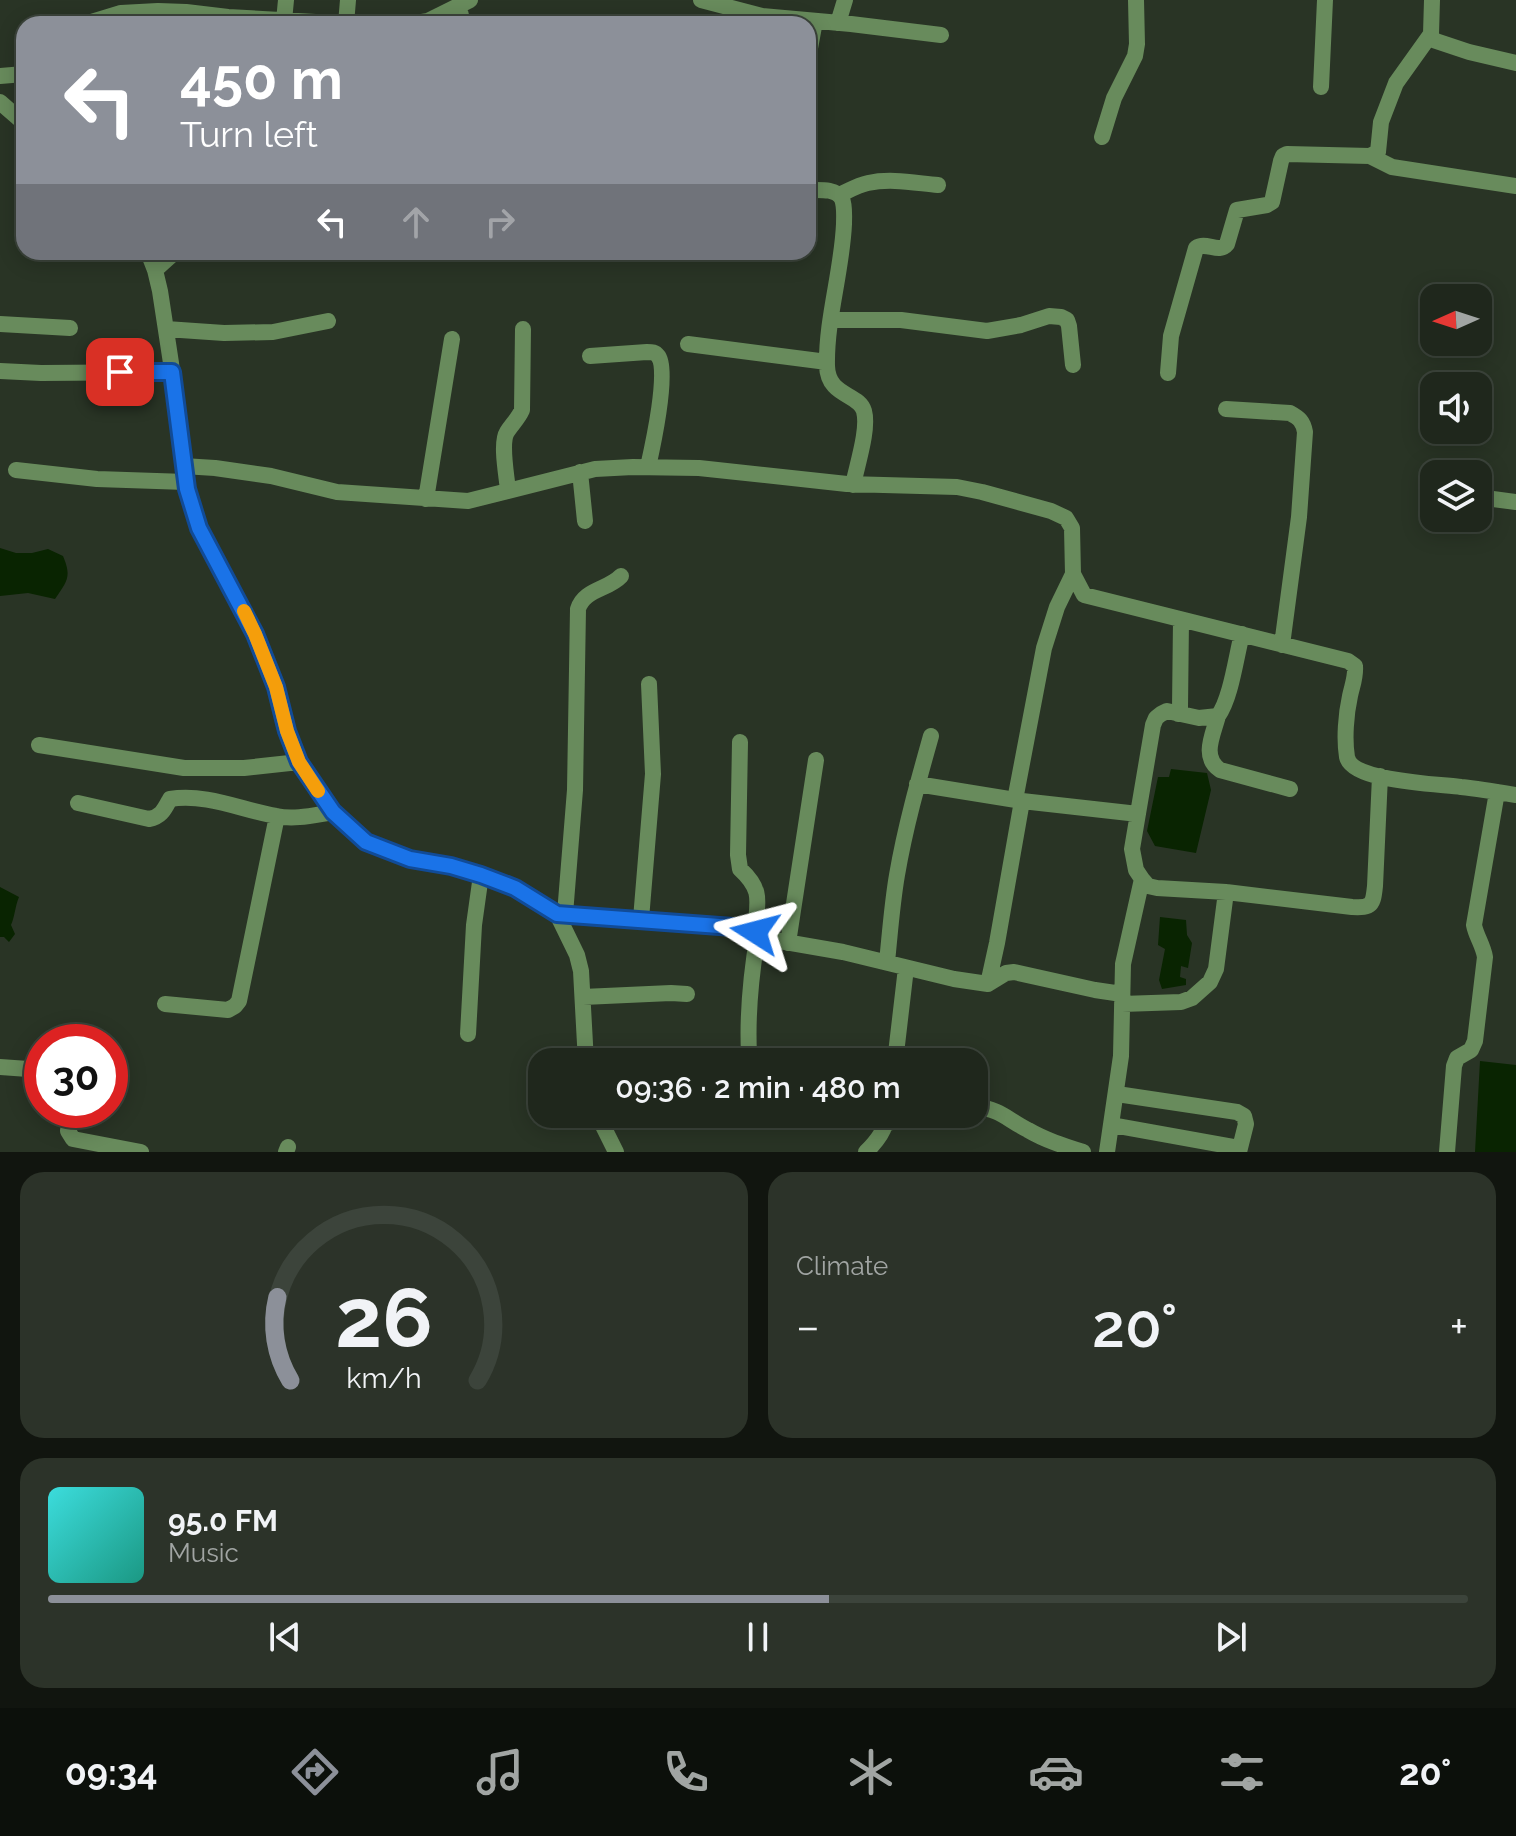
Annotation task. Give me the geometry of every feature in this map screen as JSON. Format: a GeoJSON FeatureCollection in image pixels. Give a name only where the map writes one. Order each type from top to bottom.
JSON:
{"type":"FeatureCollection","features":[{"type":"Feature","properties":{"kind":"street"},"geometry":{"type":"LineString","coordinates":[[701,0],[762,16]]}},
{"type":"Feature","properties":{"kind":"street"},"geometry":{"type":"LineString","coordinates":[[838,23],[845,0]]}},
{"type":"Feature","properties":{"kind":"street"},"geometry":{"type":"LineString","coordinates":[[1102,137],[1119,86],[1135,56],[1136,0]]}},
{"type":"Feature","properties":{"kind":"street"},"geometry":{"type":"LineString","coordinates":[[1321,87],[1325,0]]}},
{"type":"Feature","properties":{"kind":"street"},"geometry":{"type":"LineString","coordinates":[[1432,0],[1433,40],[1516,63]]}},
{"type":"Feature","properties":{"kind":"street"},"geometry":{"type":"LineString","coordinates":[[439,16],[465,4]]}},
{"type":"Feature","properties":{"kind":"street"},"geometry":{"type":"LineString","coordinates":[[111,16],[185,6],[213,16]]}},
{"type":"Feature","properties":{"kind":"street"},"geometry":{"type":"LineString","coordinates":[[816,21],[941,35]]}},
{"type":"Feature","properties":{"kind":"street"},"geometry":{"type":"LineString","coordinates":[[1370,156],[1378,152],[1381,122],[1396,83],[1431,34]]}},
{"type":"Feature","properties":{"kind":"street"},"geometry":{"type":"LineString","coordinates":[[0,102],[16,116]]}},
{"type":"Feature","properties":{"kind":"street"},"geometry":{"type":"LineString","coordinates":[[1168,373],[1171,336],[1196,248],[1204,245],[1225,248],[1237,210],[1272,202],[1283,156],[1370,156],[1392,167],[1516,186]]}},
{"type":"Feature","properties":{"kind":"street"},"geometry":{"type":"LineString","coordinates":[[839,195],[866,183],[879,181],[938,185]]}},
{"type":"Feature","properties":{"kind":"street"},"geometry":{"type":"LineString","coordinates":[[816,190],[839,195],[844,208],[843,252],[827,362],[833,385],[862,405],[865,413],[853,485]]}},
{"type":"Feature","properties":{"kind":"street"},"geometry":{"type":"LineString","coordinates":[[151,260],[166,329],[185,474],[199,528],[260,645],[299,762],[333,812],[366,842],[410,859],[481,875],[515,888],[561,914],[733,927],[756,932],[768,939],[843,952],[954,979],[988,984],[1006,973],[1014,972],[1122,999],[1181,1002],[1192,998],[1210,982],[1216,969],[1226,892]]}},
{"type":"Feature","properties":{"kind":"street"},"geometry":{"type":"LineString","coordinates":[[155,270],[166,260]]}},
{"type":"Feature","properties":{"kind":"street"},"geometry":{"type":"LineString","coordinates":[[832,320],[901,320],[987,331],[1049,316],[1061,317],[1067,320],[1069,326],[1073,365]]}},
{"type":"Feature","properties":{"kind":"street"},"geometry":{"type":"LineString","coordinates":[[166,329],[273,332],[328,321]]}},
{"type":"Feature","properties":{"kind":"street"},"geometry":{"type":"LineString","coordinates":[[0,324],[70,328]]}},
{"type":"Feature","properties":{"kind":"street"},"geometry":{"type":"LineString","coordinates":[[508,491],[505,442],[507,433],[522,410],[523,329]]}},
{"type":"Feature","properties":{"kind":"street"},"geometry":{"type":"LineString","coordinates":[[426,499],[452,339]]}},
{"type":"Feature","properties":{"kind":"street"},"geometry":{"type":"LineString","coordinates":[[688,344],[827,362]]}},
{"type":"Feature","properties":{"kind":"street"},"geometry":{"type":"LineString","coordinates":[[590,356],[654,352],[659,357],[662,364],[658,412],[648,467]]}},
{"type":"Feature","properties":{"kind":"street"},"geometry":{"type":"LineString","coordinates":[[0,371],[172,372]]}},
{"type":"Feature","properties":{"kind":"street"},"geometry":{"type":"LineString","coordinates":[[1226,409],[1290,413],[1303,423],[1299,517],[1282,645]]}},
{"type":"Feature","properties":{"kind":"street"},"geometry":{"type":"LineString","coordinates":[[16,470],[97,479],[185,474],[215,468],[271,476],[337,492],[468,501],[595,469],[648,467],[699,468],[853,485],[957,487],[982,492],[1066,518],[1072,528],[1073,574],[1084,595],[1348,661],[1355,666],[1356,675],[1349,700],[1347,760],[1356,769],[1420,783],[1516,795]]}},
{"type":"Feature","properties":{"kind":"street"},"geometry":{"type":"LineString","coordinates":[[580,472],[585,521]]}},
{"type":"Feature","properties":{"kind":"street"},"geometry":{"type":"LineString","coordinates":[[1492,499],[1516,502]]}},
{"type":"Feature","properties":{"kind":"street"},"geometry":{"type":"LineString","coordinates":[[988,984],[1046,638],[1073,574]]}},
{"type":"Feature","properties":{"kind":"street"},"geometry":{"type":"LineString","coordinates":[[585,1048],[581,971],[561,914],[575,790],[578,609],[586,595],[614,583],[621,576]]}},
{"type":"Feature","properties":{"kind":"street"},"geometry":{"type":"LineString","coordinates":[[1178,714],[1181,620]]}},
{"type":"Feature","properties":{"kind":"street"},"geometry":{"type":"LineString","coordinates":[[1242,634],[1223,709],[1218,716],[1209,749],[1209,759],[1220,770],[1290,789]]}},
{"type":"Feature","properties":{"kind":"street"},"geometry":{"type":"LineString","coordinates":[[641,919],[653,774],[649,684]]}},
{"type":"Feature","properties":{"kind":"street"},"geometry":{"type":"LineString","coordinates":[[1218,716],[1199,718],[1167,711],[1153,725],[1132,849],[1136,870],[1148,886],[1352,907],[1369,905],[1375,886],[1380,776]]}},
{"type":"Feature","properties":{"kind":"street"},"geometry":{"type":"LineString","coordinates":[[887,962],[897,879],[911,807],[931,736]]}},
{"type":"Feature","properties":{"kind":"street"},"geometry":{"type":"LineString","coordinates":[[740,742],[738,855],[740,869],[752,880],[758,892],[747,1022],[749,1048]]}},
{"type":"Feature","properties":{"kind":"street"},"geometry":{"type":"LineString","coordinates":[[39,745],[177,767],[244,768],[299,762]]}},
{"type":"Feature","properties":{"kind":"street"},"geometry":{"type":"LineString","coordinates":[[788,943],[816,760]]}},
{"type":"Feature","properties":{"kind":"street"},"geometry":{"type":"LineString","coordinates":[[78,803],[156,818],[170,799],[177,767]]}},
{"type":"Feature","properties":{"kind":"street"},"geometry":{"type":"LineString","coordinates":[[917,784],[1138,814]]}},
{"type":"Feature","properties":{"kind":"street"},"geometry":{"type":"LineString","coordinates":[[1447,1152],[1454,1066],[1457,1058],[1471,1050],[1475,1041],[1485,957],[1474,925],[1497,792]]}},
{"type":"Feature","properties":{"kind":"street"},"geometry":{"type":"LineString","coordinates":[[170,799],[216,801],[293,818],[333,812]]}},
{"type":"Feature","properties":{"kind":"street"},"geometry":{"type":"LineString","coordinates":[[165,1004],[228,1010],[239,1001],[277,816]]}},
{"type":"Feature","properties":{"kind":"street"},"geometry":{"type":"LineString","coordinates":[[468,1034],[474,925],[481,875]]}},
{"type":"Feature","properties":{"kind":"street"},"geometry":{"type":"LineString","coordinates":[[1107,1152],[1121,1056],[1123,964],[1142,879]]}},
{"type":"Feature","properties":{"kind":"street"},"geometry":{"type":"LineString","coordinates":[[897,1048],[906,968]]}},
{"type":"Feature","properties":{"kind":"street"},"geometry":{"type":"LineString","coordinates":[[583,997],[687,994]]}},
{"type":"Feature","properties":{"kind":"street"},"geometry":{"type":"LineString","coordinates":[[0,1067],[24,1069]]}},
{"type":"Feature","properties":{"kind":"street"},"geometry":{"type":"LineString","coordinates":[[1112,1125],[1240,1150],[1246,1124],[1244,1116],[1237,1112],[1117,1094]]}},
{"type":"Feature","properties":{"kind":"street"},"geometry":{"type":"LineString","coordinates":[[988,1109],[998,1111],[1026,1130],[1083,1152]]}},
{"type":"Feature","properties":{"kind":"street"},"geometry":{"type":"LineString","coordinates":[[68,1128],[73,1139],[141,1152]]}},
{"type":"Feature","properties":{"kind":"street"},"geometry":{"type":"LineString","coordinates":[[604,1128],[616,1152]]}},
{"type":"Feature","properties":{"kind":"street"},"geometry":{"type":"LineString","coordinates":[[866,1152],[882,1128]]}},
{"type":"Feature","properties":{"kind":"shaded area"},"geometry":{"type":"Polygon","coordinates":[[[0,548],[16,553],[48,549],[63,556],[67,579],[55,599],[28,593],[0,596],[0,548]]]}},
{"type":"Feature","properties":{"kind":"shaded area"},"geometry":{"type":"Polygon","coordinates":[[[1171,769],[1207,773],[1211,790],[1196,853],[1155,846],[1147,831],[1158,777],[1169,777],[1171,769]]]}},
{"type":"Feature","properties":{"kind":"shaded area"},"geometry":{"type":"Polygon","coordinates":[[[0,887],[19,897],[11,925],[15,934],[9,942],[0,937],[0,887]]]}},
{"type":"Feature","properties":{"kind":"shaded area"},"geometry":{"type":"Polygon","coordinates":[[[1160,917],[1186,920],[1187,935],[1192,943],[1188,968],[1181,966],[1180,977],[1186,979],[1186,985],[1162,989],[1159,980],[1165,949],[1158,945],[1160,917]]]}},
{"type":"Feature","properties":{"kind":"shaded area"},"geometry":{"type":"Polygon","coordinates":[[[1480,1061],[1516,1065],[1516,1152],[1475,1152],[1480,1061]]]}},
{"type":"Feature","properties":{"kind":"slow traffic"},"geometry":{"type":"LineString","coordinates":[[244,611],[276,687],[299,762],[318,791]]}},
{"type":"Feature","properties":{"kind":"route"},"geometry":{"type":"LineString","coordinates":[[120,372],[172,372],[187,489],[199,528],[255,634],[276,687],[299,762],[333,812],[352,831],[366,842],[410,859],[451,866],[515,888],[557,914],[733,927],[755,932]]}}]}
